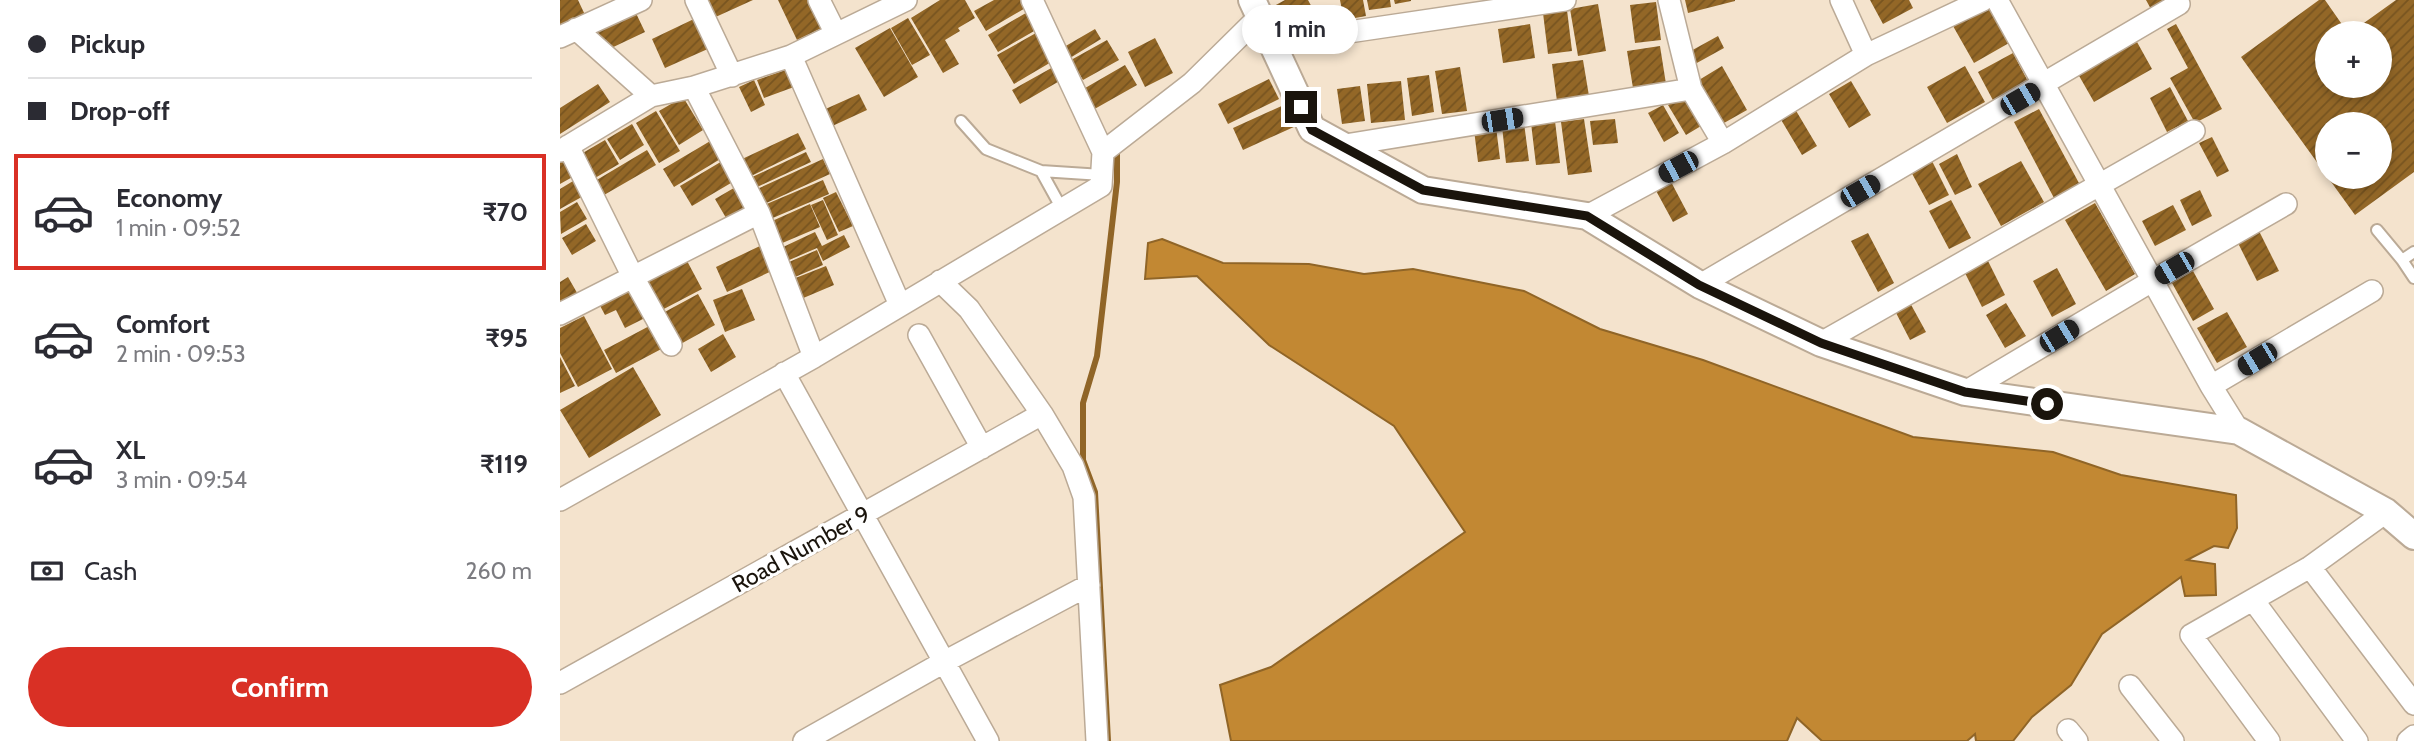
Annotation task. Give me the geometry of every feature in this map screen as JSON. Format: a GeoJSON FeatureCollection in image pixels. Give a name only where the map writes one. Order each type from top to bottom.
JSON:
{"type":"FeatureCollection","features":[{"type":"Feature","properties":{"kind":"street"},"geometry":{"type":"LineString","coordinates":[[641,0],[568,33],[651,96]]}},
{"type":"Feature","properties":{"kind":"street"},"geometry":{"type":"LineString","coordinates":[[696,0],[732,76]]}},
{"type":"Feature","properties":{"kind":"street"},"geometry":{"type":"LineString","coordinates":[[819,0],[835,34]]}},
{"type":"Feature","properties":{"kind":"street"},"geometry":{"type":"LineString","coordinates":[[671,345],[564,148],[651,96],[694,87],[791,56],[906,0]]}},
{"type":"Feature","properties":{"kind":"street"},"geometry":{"type":"LineString","coordinates":[[560,500],[814,357],[1101,186],[1103,152],[1032,0]]}},
{"type":"Feature","properties":{"kind":"street"},"geometry":{"type":"LineString","coordinates":[[1342,33],[1565,0]]}},
{"type":"Feature","properties":{"kind":"street"},"geometry":{"type":"LineString","coordinates":[[1669,0],[1691,89],[1723,143]]}},
{"type":"Feature","properties":{"kind":"street"},"geometry":{"type":"LineString","coordinates":[[1841,0],[1866,55]]}},
{"type":"Feature","properties":{"kind":"street"},"geometry":{"type":"LineString","coordinates":[[1587,216],[1723,143],[1866,55],[1983,0]]}},
{"type":"Feature","properties":{"kind":"street"},"geometry":{"type":"LineString","coordinates":[[1997,0],[2152,281],[2239,431]]}},
{"type":"Feature","properties":{"kind":"street"},"geometry":{"type":"LineString","coordinates":[[1699,285],[2179,4]]}},
{"type":"Feature","properties":{"kind":"street"},"geometry":{"type":"LineString","coordinates":[[1103,152],[1192,83],[1260,6],[1312,130],[1423,190],[1587,216],[1699,285],[1821,343],[1965,392],[2239,431],[2386,512],[2414,536]]}},
{"type":"Feature","properties":{"kind":"street"},"geometry":{"type":"LineString","coordinates":[[791,56],[900,305]]}},
{"type":"Feature","properties":{"kind":"street"},"geometry":{"type":"LineString","coordinates":[[694,87],[760,214],[814,357]]}},
{"type":"Feature","properties":{"kind":"street"},"geometry":{"type":"LineString","coordinates":[[1339,146],[1691,89]]}},
{"type":"Feature","properties":{"kind":"street"},"geometry":{"type":"LineString","coordinates":[[1821,343],[2194,131]]}},
{"type":"Feature","properties":{"kind":"street"},"geometry":{"type":"LineString","coordinates":[[1965,392],[2286,204]]}},
{"type":"Feature","properties":{"kind":"street"},"geometry":{"type":"LineString","coordinates":[[560,314],[760,214]]}},
{"type":"Feature","properties":{"kind":"street"},"geometry":{"type":"LineString","coordinates":[[940,281],[968,309],[1042,414],[1073,466],[1084,497],[1097,741]]}},
{"type":"Feature","properties":{"kind":"street"},"geometry":{"type":"LineString","coordinates":[[2211,386],[2372,291]]}},
{"type":"Feature","properties":{"kind":"street"},"geometry":{"type":"LineString","coordinates":[[919,335],[982,448]]}},
{"type":"Feature","properties":{"kind":"street"},"geometry":{"type":"LineString","coordinates":[[784,373],[988,741]]}},
{"type":"Feature","properties":{"kind":"street","name":"Road Number 9"},"geometry":{"type":"LineString","coordinates":[[560,683],[1042,414]]}},
{"type":"Feature","properties":{"kind":"street"},"geometry":{"type":"LineString","coordinates":[[2269,741],[2191,635],[2310,567],[2386,512]]}},
{"type":"Feature","properties":{"kind":"street"},"geometry":{"type":"LineString","coordinates":[[2310,567],[2414,704]]}},
{"type":"Feature","properties":{"kind":"street"},"geometry":{"type":"LineString","coordinates":[[804,741],[1089,584]]}},
{"type":"Feature","properties":{"kind":"street"},"geometry":{"type":"LineString","coordinates":[[2253,600],[2357,741]]}},
{"type":"Feature","properties":{"kind":"street"},"geometry":{"type":"LineString","coordinates":[[2130,685],[2173,741]]}},
{"type":"Feature","properties":{"kind":"street"},"geometry":{"type":"LineString","coordinates":[[2408,741],[2414,736]]}},
{"type":"Feature","properties":{"kind":"lane"},"geometry":{"type":"LineString","coordinates":[[961,121],[986,149],[1041,172],[1102,175]]}},
{"type":"Feature","properties":{"kind":"lane"},"geometry":{"type":"LineString","coordinates":[[1041,172],[1062,209]]}},
{"type":"Feature","properties":{"kind":"lane"},"geometry":{"type":"LineString","coordinates":[[2377,230],[2414,278]]}},
{"type":"Feature","properties":{"kind":"lane"},"geometry":{"type":"LineString","coordinates":[[2402,260],[2414,252]]}},
{"type":"Feature","properties":{"kind":"shaded area"},"geometry":{"type":"Polygon","coordinates":[[[1162,239],[1223,263],[1309,264],[1364,274],[1413,269],[1524,291],[1600,329],[1703,360],[1913,437],[2053,452],[2121,475],[2236,495],[2237,528],[2228,548],[2214,546],[2187,560],[2215,564],[2216,595],[2185,596],[2181,577],[2102,634],[2071,685],[2032,717],[2013,741],[1976,741],[1975,734],[1967,741],[1822,741],[1797,718],[1787,741],[1231,741],[1220,685],[1271,667],[1465,532],[1394,426],[1269,345],[1197,276],[1145,279],[1148,243],[1162,239]]]}},
{"type":"Feature","properties":{"kind":"building"},"geometry":{"type":"Polygon","coordinates":[[[560,0],[578,0],[586,17],[560,28],[560,0]]]}},
{"type":"Feature","properties":{"kind":"building"},"geometry":{"type":"Polygon","coordinates":[[[709,0],[753,0],[709,20],[702,3],[709,0]]]}},
{"type":"Feature","properties":{"kind":"building"},"geometry":{"type":"Polygon","coordinates":[[[778,0],[813,0],[826,26],[797,40],[778,0]]]}},
{"type":"Feature","properties":{"kind":"building"},"geometry":{"type":"Polygon","coordinates":[[[940,0],[965,0],[975,18],[945,40],[959,64],[943,73],[911,18],[940,0]]]}},
{"type":"Feature","properties":{"kind":"building"},"geometry":{"type":"Polygon","coordinates":[[[994,0],[1023,0],[1027,7],[986,31],[974,11],[994,0]]]}},
{"type":"Feature","properties":{"kind":"building"},"geometry":{"type":"Polygon","coordinates":[[[1285,0],[1308,0],[1315,13],[1287,28],[1274,6],[1285,0]]]}},
{"type":"Feature","properties":{"kind":"building"},"geometry":{"type":"Polygon","coordinates":[[[1340,0],[1363,0],[1366,16],[1344,20],[1340,0]]]}},
{"type":"Feature","properties":{"kind":"building"},"geometry":{"type":"Polygon","coordinates":[[[1367,0],[1390,0],[1391,7],[1369,10],[1367,0]]]}},
{"type":"Feature","properties":{"kind":"building"},"geometry":{"type":"Polygon","coordinates":[[[1394,0],[1411,0],[1411,1],[1395,4],[1394,0]]]}},
{"type":"Feature","properties":{"kind":"building"},"geometry":{"type":"Polygon","coordinates":[[[1685,0],[1735,0],[1735,1],[1688,13],[1685,0]]]}},
{"type":"Feature","properties":{"kind":"building"},"geometry":{"type":"Polygon","coordinates":[[[1870,0],[1909,0],[1913,8],[1883,24],[1870,0]]]}},
{"type":"Feature","properties":{"kind":"building"},"geometry":{"type":"Polygon","coordinates":[[[2146,0],[2172,0],[2152,11],[2146,0]]]}},
{"type":"Feature","properties":{"kind":"building"},"geometry":{"type":"Polygon","coordinates":[[[2319,0],[2325,0],[2340,21],[2315,21],[2315,98],[2392,98],[2392,21],[2367,21],[2396,0],[2414,0],[2414,172],[2392,188],[2392,112],[2315,112],[2315,160],[2241,57],[2319,0]]]}},
{"type":"Feature","properties":{"kind":"building"},"geometry":{"type":"Polygon","coordinates":[[[1656,2],[1661,40],[1635,43],[1630,5],[1656,2]]]}},
{"type":"Feature","properties":{"kind":"building"},"geometry":{"type":"Polygon","coordinates":[[[1598,4],[1606,51],[1578,56],[1570,9],[1598,4]]]}},
{"type":"Feature","properties":{"kind":"building"},"geometry":{"type":"Polygon","coordinates":[[[1988,6],[2009,43],[1974,63],[1953,26],[1988,6]]]}},
{"type":"Feature","properties":{"kind":"building"},"geometry":{"type":"Polygon","coordinates":[[[633,7],[645,32],[605,51],[593,26],[633,7]]]}},
{"type":"Feature","properties":{"kind":"building"},"geometry":{"type":"Polygon","coordinates":[[[1031,10],[1041,27],[998,52],[988,35],[1031,10]]]}},
{"type":"Feature","properties":{"kind":"building"},"geometry":{"type":"Polygon","coordinates":[[[1567,10],[1572,51],[1548,54],[1543,13],[1567,10]]]}},
{"type":"Feature","properties":{"kind":"building"},"geometry":{"type":"Polygon","coordinates":[[[696,18],[710,48],[665,68],[652,39],[696,18]]]}},
{"type":"Feature","properties":{"kind":"building"},"geometry":{"type":"Polygon","coordinates":[[[908,18],[930,55],[912,65],[891,28],[908,18]]]}},
{"type":"Feature","properties":{"kind":"building"},"geometry":{"type":"Polygon","coordinates":[[[1530,24],[1535,58],[1503,63],[1498,29],[1530,24]]]}},
{"type":"Feature","properties":{"kind":"building"},"geometry":{"type":"Polygon","coordinates":[[[2176,24],[2222,109],[2195,123],[2170,78],[2188,68],[2167,29],[2176,24]]]}},
{"type":"Feature","properties":{"kind":"building"},"geometry":{"type":"Polygon","coordinates":[[[890,28],[918,77],[884,97],[855,48],[890,28]]]}},
{"type":"Feature","properties":{"kind":"building"},"geometry":{"type":"Polygon","coordinates":[[[1095,29],[1101,39],[1070,58],[1064,47],[1095,29]]]}},
{"type":"Feature","properties":{"kind":"building"},"geometry":{"type":"Polygon","coordinates":[[[1036,33],[1053,61],[1014,84],[997,55],[1036,33]]]}},
{"type":"Feature","properties":{"kind":"building"},"geometry":{"type":"Polygon","coordinates":[[[1718,36],[1724,48],[1695,64],[1689,52],[1718,36]]]}},
{"type":"Feature","properties":{"kind":"building"},"geometry":{"type":"Polygon","coordinates":[[[1155,38],[1173,73],[1145,87],[1128,52],[1155,38]]]}},
{"type":"Feature","properties":{"kind":"building"},"geometry":{"type":"Polygon","coordinates":[[[1107,40],[1119,60],[1083,80],[1071,60],[1107,40]]]}},
{"type":"Feature","properties":{"kind":"building"},"geometry":{"type":"Polygon","coordinates":[[[2137,42],[2152,69],[2094,102],[2078,74],[2137,42]]]}},
{"type":"Feature","properties":{"kind":"building"},"geometry":{"type":"Polygon","coordinates":[[[1660,46],[1666,84],[1633,88],[1627,51],[1660,46]]]}},
{"type":"Feature","properties":{"kind":"building"},"geometry":{"type":"Polygon","coordinates":[[[2013,53],[2031,87],[1996,106],[1978,72],[2013,53]]]}},
{"type":"Feature","properties":{"kind":"building"},"geometry":{"type":"Polygon","coordinates":[[[1583,60],[1589,96],[1557,101],[1552,64],[1583,60]]]}},
{"type":"Feature","properties":{"kind":"building"},"geometry":{"type":"Polygon","coordinates":[[[1125,65],[1137,85],[1091,111],[1080,91],[1125,65]]]}},
{"type":"Feature","properties":{"kind":"building"},"geometry":{"type":"Polygon","coordinates":[[[1055,66],[1063,79],[1020,104],[1012,90],[1055,66]]]}},
{"type":"Feature","properties":{"kind":"building"},"geometry":{"type":"Polygon","coordinates":[[[1722,66],[1747,110],[1724,123],[1699,80],[1722,66]]]}},
{"type":"Feature","properties":{"kind":"building"},"geometry":{"type":"Polygon","coordinates":[[[1965,66],[1985,102],[1947,123],[1927,87],[1965,66]]]}},
{"type":"Feature","properties":{"kind":"building"},"geometry":{"type":"Polygon","coordinates":[[[1460,67],[1467,111],[1442,114],[1435,71],[1460,67]]]}},
{"type":"Feature","properties":{"kind":"building"},"geometry":{"type":"Polygon","coordinates":[[[788,69],[794,87],[764,98],[757,80],[788,69]]]}},
{"type":"Feature","properties":{"kind":"building"},"geometry":{"type":"Polygon","coordinates":[[[1429,75],[1434,112],[1412,116],[1407,78],[1429,75]]]}},
{"type":"Feature","properties":{"kind":"building"},"geometry":{"type":"Polygon","coordinates":[[[1269,79],[1279,99],[1228,124],[1218,104],[1269,79]]]}},
{"type":"Feature","properties":{"kind":"building"},"geometry":{"type":"Polygon","coordinates":[[[754,80],[765,105],[751,112],[739,87],[754,80]]]}},
{"type":"Feature","properties":{"kind":"building"},"geometry":{"type":"Polygon","coordinates":[[[1401,81],[1405,120],[1371,123],[1367,84],[1401,81]]]}},
{"type":"Feature","properties":{"kind":"building"},"geometry":{"type":"Polygon","coordinates":[[[1851,81],[1871,115],[1849,128],[1829,94],[1851,81]]]}},
{"type":"Feature","properties":{"kind":"building"},"geometry":{"type":"Polygon","coordinates":[[[598,84],[610,102],[560,134],[560,108],[598,84]]]}},
{"type":"Feature","properties":{"kind":"building"},"geometry":{"type":"Polygon","coordinates":[[[1360,86],[1365,121],[1342,124],[1337,89],[1360,86]]]}},
{"type":"Feature","properties":{"kind":"building"},"geometry":{"type":"Polygon","coordinates":[[[2170,87],[2188,121],[2167,132],[2150,98],[2170,87]]]}},
{"type":"Feature","properties":{"kind":"building"},"geometry":{"type":"Polygon","coordinates":[[[859,94],[867,110],[828,128],[821,111],[859,94]]]}},
{"type":"Feature","properties":{"kind":"building"},"geometry":{"type":"Polygon","coordinates":[[[1683,96],[1701,126],[1686,135],[1668,105],[1683,96]]]}},
{"type":"Feature","properties":{"kind":"building"},"geometry":{"type":"Polygon","coordinates":[[[683,97],[703,130],[679,145],[659,111],[683,97]]]}},
{"type":"Feature","properties":{"kind":"building"},"geometry":{"type":"Polygon","coordinates":[[[1286,104],[1296,126],[1243,150],[1233,128],[1286,104]]]}},
{"type":"Feature","properties":{"kind":"building"},"geometry":{"type":"Polygon","coordinates":[[[1663,105],[1679,133],[1664,142],[1648,113],[1663,105]]]}},
{"type":"Feature","properties":{"kind":"building"},"geometry":{"type":"Polygon","coordinates":[[[1795,109],[1817,146],[1802,155],[1780,118],[1795,109]]]}},
{"type":"Feature","properties":{"kind":"building"},"geometry":{"type":"Polygon","coordinates":[[[2039,109],[2080,185],[2054,198],[2014,122],[2039,109]]]}},
{"type":"Feature","properties":{"kind":"building"},"geometry":{"type":"Polygon","coordinates":[[[656,111],[680,151],[659,163],[636,123],[656,111]]]}},
{"type":"Feature","properties":{"kind":"building"},"geometry":{"type":"Polygon","coordinates":[[[1584,119],[1592,172],[1568,175],[1561,122],[1584,119]]]}},
{"type":"Feature","properties":{"kind":"building"},"geometry":{"type":"Polygon","coordinates":[[[1615,119],[1618,143],[1593,145],[1590,121],[1615,119]]]}},
{"type":"Feature","properties":{"kind":"building"},"geometry":{"type":"Polygon","coordinates":[[[1555,121],[1560,163],[1536,165],[1531,123],[1555,121]]]}},
{"type":"Feature","properties":{"kind":"building"},"geometry":{"type":"Polygon","coordinates":[[[1524,123],[1529,161],[1506,163],[1502,126],[1524,123]]]}},
{"type":"Feature","properties":{"kind":"building"},"geometry":{"type":"Polygon","coordinates":[[[632,124],[644,145],[620,160],[607,139],[632,124]]]}},
{"type":"Feature","properties":{"kind":"building"},"geometry":{"type":"Polygon","coordinates":[[[1496,127],[1500,159],[1478,162],[1474,130],[1496,127]]]}},
{"type":"Feature","properties":{"kind":"building"},"geometry":{"type":"Polygon","coordinates":[[[798,133],[806,149],[749,177],[740,160],[798,133]]]}},
{"type":"Feature","properties":{"kind":"building"},"geometry":{"type":"Polygon","coordinates":[[[2212,137],[2229,171],[2217,177],[2199,143],[2212,137]]]}},
{"type":"Feature","properties":{"kind":"building"},"geometry":{"type":"Polygon","coordinates":[[[605,140],[619,164],[595,178],[581,154],[605,140]]]}},
{"type":"Feature","properties":{"kind":"building"},"geometry":{"type":"Polygon","coordinates":[[[712,140],[722,158],[674,187],[663,169],[712,140]]]}},
{"type":"Feature","properties":{"kind":"building"},"geometry":{"type":"Polygon","coordinates":[[[647,150],[656,165],[604,195],[595,181],[647,150]]]}},
{"type":"Feature","properties":{"kind":"building"},"geometry":{"type":"Polygon","coordinates":[[[806,152],[811,162],[755,188],[750,178],[806,152]]]}},
{"type":"Feature","properties":{"kind":"building"},"geometry":{"type":"Polygon","coordinates":[[[1957,154],[1972,187],[1955,195],[1939,164],[1957,154]]]}},
{"type":"Feature","properties":{"kind":"building"},"geometry":{"type":"Polygon","coordinates":[[[1930,157],[1949,195],[1929,205],[1909,168],[1930,157]]]}},
{"type":"Feature","properties":{"kind":"building"},"geometry":{"type":"Polygon","coordinates":[[[567,159],[576,175],[560,184],[560,163],[567,159]]]}},
{"type":"Feature","properties":{"kind":"building"},"geometry":{"type":"Polygon","coordinates":[[[823,159],[830,174],[762,205],[755,190],[823,159]]]}},
{"type":"Feature","properties":{"kind":"building"},"geometry":{"type":"Polygon","coordinates":[[[724,160],[736,180],[692,206],[680,186],[724,160]]]}},
{"type":"Feature","properties":{"kind":"building"},"geometry":{"type":"Polygon","coordinates":[[[2021,161],[2044,202],[2001,226],[1978,184],[2021,161]]]}},
{"type":"Feature","properties":{"kind":"building"},"geometry":{"type":"Polygon","coordinates":[[[578,178],[587,194],[560,209],[560,189],[578,178]]]}},
{"type":"Feature","properties":{"kind":"building"},"geometry":{"type":"Polygon","coordinates":[[[1669,178],[1688,214],[1673,222],[1654,187],[1669,178]]]}},
{"type":"Feature","properties":{"kind":"building"},"geometry":{"type":"Polygon","coordinates":[[[823,180],[829,194],[768,220],[762,206],[823,180]]]}},
{"type":"Feature","properties":{"kind":"building"},"geometry":{"type":"Polygon","coordinates":[[[739,185],[752,209],[729,223],[715,199],[739,185]]]}},
{"type":"Feature","properties":{"kind":"building"},"geometry":{"type":"Polygon","coordinates":[[[2336,189],[2391,189],[2355,215],[2336,189]]]}},
{"type":"Feature","properties":{"kind":"building"},"geometry":{"type":"Polygon","coordinates":[[[2200,190],[2212,216],[2192,226],[2180,200],[2200,190]]]}},
{"type":"Feature","properties":{"kind":"building"},"geometry":{"type":"Polygon","coordinates":[[[836,192],[853,226],[839,232],[823,198],[836,192]]]}},
{"type":"Feature","properties":{"kind":"building"},"geometry":{"type":"Polygon","coordinates":[[[823,200],[838,235],[827,240],[811,205],[823,200]]]}},
{"type":"Feature","properties":{"kind":"building"},"geometry":{"type":"Polygon","coordinates":[[[1951,200],[1971,238],[1949,249],[1929,211],[1951,200]]]}},
{"type":"Feature","properties":{"kind":"building"},"geometry":{"type":"Polygon","coordinates":[[[577,202],[587,219],[561,234],[560,212],[577,202]]]}},
{"type":"Feature","properties":{"kind":"building"},"geometry":{"type":"Polygon","coordinates":[[[2095,203],[2135,274],[2106,291],[2065,220],[2095,203]]]}},
{"type":"Feature","properties":{"kind":"building"},"geometry":{"type":"Polygon","coordinates":[[[810,204],[820,227],[780,244],[770,222],[810,204]]]}},
{"type":"Feature","properties":{"kind":"building"},"geometry":{"type":"Polygon","coordinates":[[[2173,205],[2186,230],[2155,246],[2142,221],[2173,205]]]}},
{"type":"Feature","properties":{"kind":"building"},"geometry":{"type":"Polygon","coordinates":[[[586,224],[596,241],[572,255],[562,238],[586,224]]]}},
{"type":"Feature","properties":{"kind":"building"},"geometry":{"type":"Polygon","coordinates":[[[2259,231],[2279,271],[2257,281],[2237,241],[2259,231]]]}},
{"type":"Feature","properties":{"kind":"building"},"geometry":{"type":"Polygon","coordinates":[[[815,232],[822,246],[844,235],[850,247],[823,261],[817,248],[787,261],[781,248],[815,232]]]}},
{"type":"Feature","properties":{"kind":"building"},"geometry":{"type":"Polygon","coordinates":[[[1868,233],[1894,283],[1878,292],[1851,241],[1868,233]]]}},
{"type":"Feature","properties":{"kind":"building"},"geometry":{"type":"Polygon","coordinates":[[[762,245],[774,270],[727,292],[716,267],[762,245]]]}},
{"type":"Feature","properties":{"kind":"building"},"geometry":{"type":"Polygon","coordinates":[[[817,250],[823,265],[795,277],[789,262],[817,250]]]}},
{"type":"Feature","properties":{"kind":"building"},"geometry":{"type":"Polygon","coordinates":[[[1986,257],[2005,295],[1982,307],[1963,269],[1986,257]]]}},
{"type":"Feature","properties":{"kind":"building"},"geometry":{"type":"Polygon","coordinates":[[[686,259],[702,289],[660,311],[644,281],[686,259]]]}},
{"type":"Feature","properties":{"kind":"building"},"geometry":{"type":"Polygon","coordinates":[[[826,266],[834,285],[801,299],[793,279],[826,266]]]}},
{"type":"Feature","properties":{"kind":"building"},"geometry":{"type":"Polygon","coordinates":[[[2057,268],[2076,304],[2052,317],[2033,281],[2057,268]]]}},
{"type":"Feature","properties":{"kind":"building"},"geometry":{"type":"Polygon","coordinates":[[[2193,271],[2214,309],[2193,321],[2172,283],[2193,271]]]}},
{"type":"Feature","properties":{"kind":"building"},"geometry":{"type":"Polygon","coordinates":[[[568,277],[580,298],[560,309],[560,282],[568,277]]]}},
{"type":"Feature","properties":{"kind":"building"},"geometry":{"type":"Polygon","coordinates":[[[630,285],[647,317],[625,328],[616,310],[605,315],[598,302],[630,285]]]}},
{"type":"Feature","properties":{"kind":"building"},"geometry":{"type":"Polygon","coordinates":[[[742,289],[755,320],[725,332],[713,300],[742,289]]]}},
{"type":"Feature","properties":{"kind":"building"},"geometry":{"type":"Polygon","coordinates":[[[698,294],[715,325],[677,346],[661,314],[698,294]]]}},
{"type":"Feature","properties":{"kind":"building"},"geometry":{"type":"Polygon","coordinates":[[[1909,301],[1926,332],[1910,340],[1894,309],[1909,301]]]}},
{"type":"Feature","properties":{"kind":"building"},"geometry":{"type":"Polygon","coordinates":[[[2006,303],[2026,336],[2005,348],[1986,315],[2006,303]]]}},
{"type":"Feature","properties":{"kind":"building"},"geometry":{"type":"Polygon","coordinates":[[[2227,312],[2247,347],[2217,363],[2197,328],[2227,312]]]}},
{"type":"Feature","properties":{"kind":"building"},"geometry":{"type":"Polygon","coordinates":[[[584,316],[612,369],[578,387],[560,353],[560,328],[584,316]]]}},
{"type":"Feature","properties":{"kind":"building"},"geometry":{"type":"Polygon","coordinates":[[[655,323],[667,346],[616,373],[604,350],[655,323]]]}},
{"type":"Feature","properties":{"kind":"building"},"geometry":{"type":"Polygon","coordinates":[[[723,334],[736,357],[711,372],[698,349],[723,334]]]}},
{"type":"Feature","properties":{"kind":"building"},"geometry":{"type":"Polygon","coordinates":[[[560,357],[575,386],[560,393],[560,357]]]}},
{"type":"Feature","properties":{"kind":"building"},"geometry":{"type":"Polygon","coordinates":[[[633,367],[661,415],[589,458],[560,410],[633,367]]]}},
{"type":"Feature","properties":{"kind":"waterway"},"geometry":{"type":"LineString","coordinates":[[1108,741],[1095,492],[1083,460],[1083,403],[1097,356],[1117,182],[1117,146]]}},
{"type":"Feature","properties":{"kind":"route"},"geometry":{"type":"LineString","coordinates":[[1301,107],[1312,130],[1423,190],[1587,216],[1699,285],[1821,343],[1965,392],[2047,404]]}}]}
